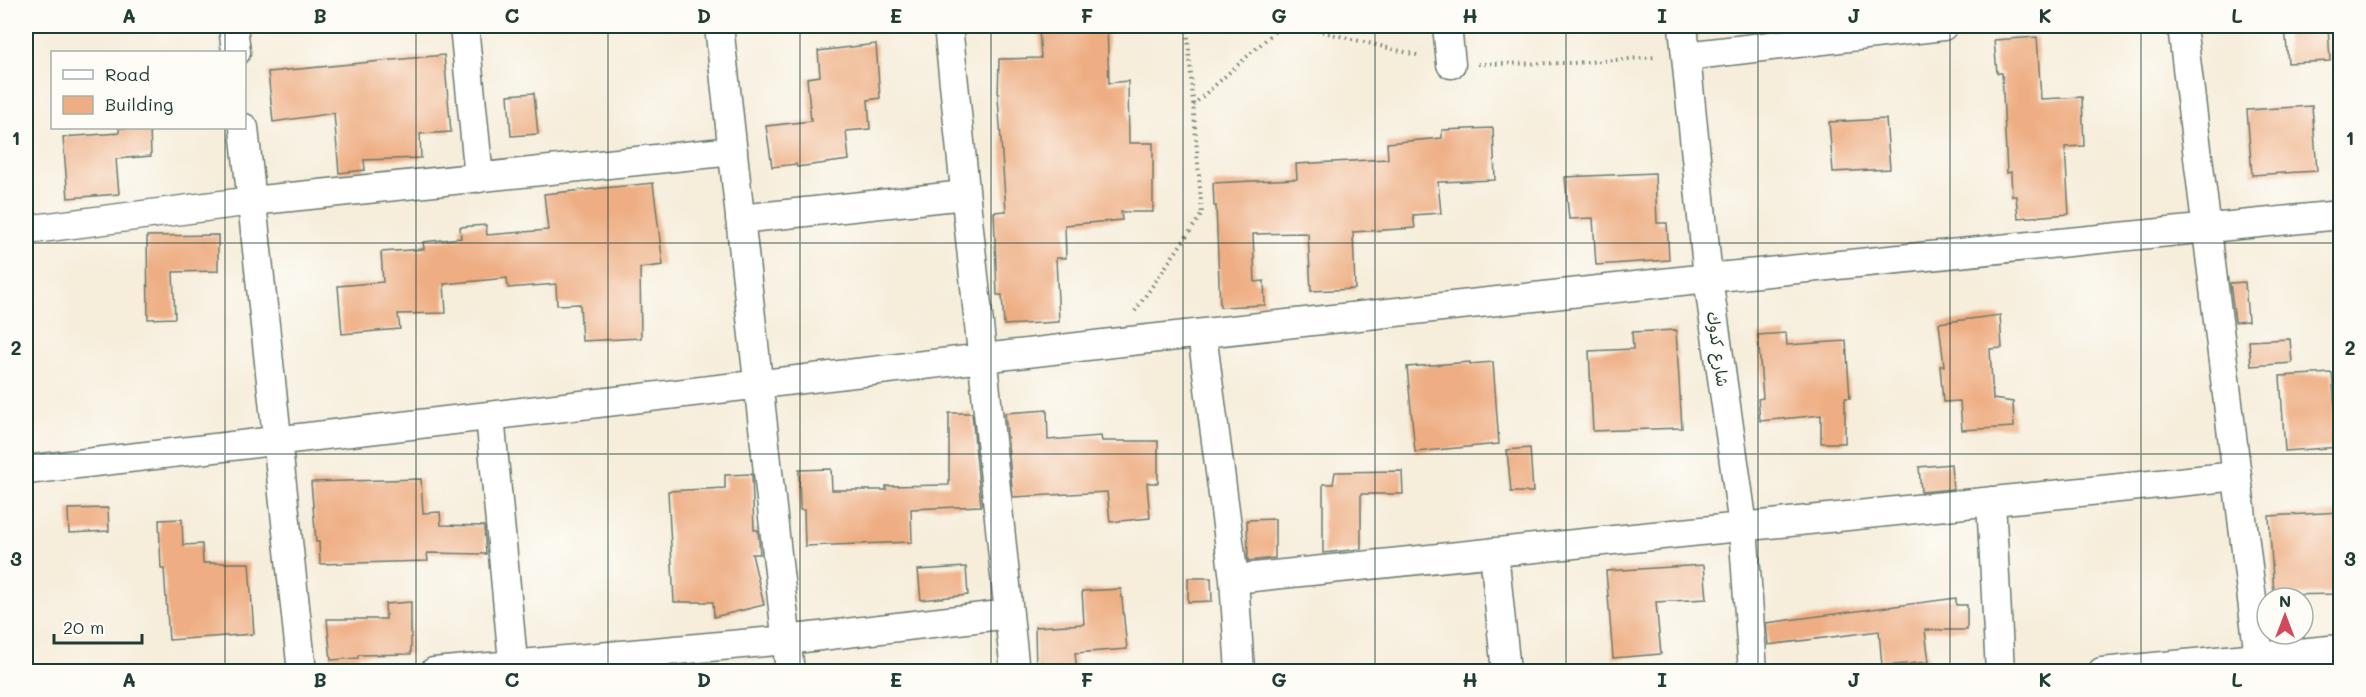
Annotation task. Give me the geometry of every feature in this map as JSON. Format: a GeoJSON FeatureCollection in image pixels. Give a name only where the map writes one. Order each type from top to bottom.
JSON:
{"type":"FeatureCollection","features":[{"type":"Feature","properties":{"kind":"street"},"geometry":{"type":"LineString","coordinates":[[233,26],[236,51]]}},
{"type":"Feature","properties":{"kind":"street"},"geometry":{"type":"LineString","coordinates":[[464,26],[479,178]]}},
{"type":"Feature","properties":{"kind":"street"},"geometry":{"type":"LineString","coordinates":[[719,26],[790,672]]}},
{"type":"Feature","properties":{"kind":"street"},"geometry":{"type":"LineString","coordinates":[[948,26],[1015,672]]}},
{"type":"Feature","properties":{"kind":"street"},"geometry":{"type":"LineString","coordinates":[[1447,26],[1451,64]]}},
{"type":"Feature","properties":{"kind":"street","name":"شارع كدوك"},"geometry":{"type":"LineString","coordinates":[[1683,26],[1708,278],[1743,526],[1753,672]]}},
{"type":"Feature","properties":{"kind":"street"},"geometry":{"type":"LineString","coordinates":[[1686,56],[1928,26]]}},
{"type":"Feature","properties":{"kind":"street"},"geometry":{"type":"LineString","coordinates":[[2181,26],[2259,657]]}},
{"type":"Feature","properties":{"kind":"street"},"geometry":{"type":"LineString","coordinates":[[244,129],[302,672]]}},
{"type":"Feature","properties":{"kind":"street"},"geometry":{"type":"LineString","coordinates":[[26,230],[252,201],[733,151]]}},
{"type":"Feature","properties":{"kind":"street"},"geometry":{"type":"LineString","coordinates":[[740,219],[965,195]]}},
{"type":"Feature","properties":{"kind":"street"},"geometry":{"type":"LineString","coordinates":[[26,470],[1112,343],[1708,278],[2340,215]]}},
{"type":"Feature","properties":{"kind":"street"},"geometry":{"type":"LineString","coordinates":[[1203,334],[1233,579],[1240,672]]}},
{"type":"Feature","properties":{"kind":"street"},"geometry":{"type":"LineString","coordinates":[[490,416],[514,668]]}},
{"type":"Feature","properties":{"kind":"street"},"geometry":{"type":"LineString","coordinates":[[1233,579],[2237,476]]}},
{"type":"Feature","properties":{"kind":"street"},"geometry":{"type":"LineString","coordinates":[[1990,501],[2000,672]]}},
{"type":"Feature","properties":{"kind":"street"},"geometry":{"type":"LineString","coordinates":[[1494,552],[1506,672]]}},
{"type":"Feature","properties":{"kind":"street"},"geometry":{"type":"LineString","coordinates":[[434,672],[514,668],[1009,615]]}},
{"type":"Feature","properties":{"kind":"street"},"geometry":{"type":"LineString","coordinates":[[2102,672],[2340,649]]}},
{"type":"Feature","properties":{"kind":"path"},"geometry":{"type":"LineString","coordinates":[[1112,343],[1202,214],[1187,26]]}},
{"type":"Feature","properties":{"kind":"path"},"geometry":{"type":"LineString","coordinates":[[1193,105],[1281,26]]}},
{"type":"Feature","properties":{"kind":"path"},"geometry":{"type":"LineString","coordinates":[[1299,26],[1451,64],[1573,63],[1686,56]]}},
{"type":"Feature","properties":{"kind":"building"},"geometry":{"type":"Polygon","coordinates":[[[1107,26],[1109,83],[1128,81],[1129,143],[1153,143],[1153,212],[1121,212],[1122,220],[1065,225],[1066,258],[1056,258],[1059,322],[1004,325],[1002,295],[997,295],[994,212],[1006,211],[998,98],[999,59],[1041,58],[1039,29],[1107,26]]]}},
{"type":"Feature","properties":{"kind":"building"},"geometry":{"type":"Polygon","coordinates":[[[2285,26],[2328,26],[2330,61],[2288,63],[2285,26]]]}},
{"type":"Feature","properties":{"kind":"building"},"geometry":{"type":"Polygon","coordinates":[[[2037,37],[2041,99],[2082,97],[2084,146],[2065,147],[2069,214],[2018,218],[2016,196],[2012,196],[2011,172],[2007,173],[2002,73],[1997,73],[1994,40],[2037,37]]]}},
{"type":"Feature","properties":{"kind":"building"},"geometry":{"type":"Polygon","coordinates":[[[876,44],[880,98],[868,100],[870,129],[846,131],[849,160],[797,167],[796,164],[772,167],[766,126],[811,121],[807,78],[820,76],[818,51],[876,44]]]}},
{"type":"Feature","properties":{"kind":"building"},"geometry":{"type":"Polygon","coordinates":[[[444,55],[451,132],[420,134],[421,158],[364,160],[365,170],[339,173],[334,113],[273,122],[268,72],[444,55]]]}},
{"type":"Feature","properties":{"kind":"building"},"geometry":{"type":"Polygon","coordinates":[[[534,93],[538,134],[511,136],[508,95],[534,93]]]}},
{"type":"Feature","properties":{"kind":"building"},"geometry":{"type":"Polygon","coordinates":[[[2312,106],[2317,171],[2252,175],[2247,110],[2312,106]]]}},
{"type":"Feature","properties":{"kind":"building"},"geometry":{"type":"Polygon","coordinates":[[[1886,119],[1890,169],[1833,172],[1829,122],[1886,119]]]}},
{"type":"Feature","properties":{"kind":"building"},"geometry":{"type":"Polygon","coordinates":[[[1493,128],[1495,180],[1438,182],[1441,213],[1413,215],[1415,228],[1353,232],[1355,289],[1311,291],[1308,234],[1253,234],[1255,282],[1264,281],[1265,305],[1220,307],[1213,183],[1297,179],[1296,164],[1388,159],[1387,143],[1442,138],[1442,130],[1493,128]]]}},
{"type":"Feature","properties":{"kind":"building"},"geometry":{"type":"Polygon","coordinates":[[[119,129],[150,129],[151,156],[116,159],[119,194],[68,198],[63,137],[119,133],[119,129]]]}},
{"type":"Feature","properties":{"kind":"building"},"geometry":{"type":"Polygon","coordinates":[[[1655,173],[1657,223],[1667,223],[1669,260],[1596,265],[1593,218],[1569,219],[1565,177],[1655,173]]]}},
{"type":"Feature","properties":{"kind":"building"},"geometry":{"type":"Polygon","coordinates":[[[653,183],[663,265],[640,268],[641,338],[582,341],[580,304],[557,305],[556,284],[508,288],[507,278],[444,284],[446,313],[398,314],[400,329],[342,334],[338,286],[383,282],[381,252],[424,249],[423,242],[461,238],[460,227],[486,225],[487,235],[548,230],[544,194],[653,183]]]}},
{"type":"Feature","properties":{"kind":"building"},"geometry":{"type":"Polygon","coordinates":[[[218,235],[218,271],[173,272],[175,318],[148,319],[147,236],[218,235]]]}},
{"type":"Feature","properties":{"kind":"building"},"geometry":{"type":"Polygon","coordinates":[[[2245,282],[2248,321],[2235,322],[2230,283],[2245,282]]]}},
{"type":"Feature","properties":{"kind":"building"},"geometry":{"type":"Polygon","coordinates":[[[2000,315],[2002,348],[1990,349],[1993,399],[2013,402],[2014,427],[1962,430],[1960,401],[1943,402],[1940,366],[1944,366],[1939,323],[2000,315]]]}},
{"type":"Feature","properties":{"kind":"building"},"geometry":{"type":"Polygon","coordinates":[[[1676,330],[1682,428],[1593,431],[1589,351],[1633,349],[1632,332],[1676,330]]]}},
{"type":"Feature","properties":{"kind":"building"},"geometry":{"type":"Polygon","coordinates":[[[1786,333],[1787,345],[1846,341],[1850,398],[1845,398],[1845,443],[1821,443],[1821,415],[1760,421],[1758,399],[1763,398],[1758,335],[1786,333]]]}},
{"type":"Feature","properties":{"kind":"building"},"geometry":{"type":"Polygon","coordinates":[[[2290,339],[2292,363],[2251,366],[2249,341],[2290,339]]]}},
{"type":"Feature","properties":{"kind":"building"},"geometry":{"type":"Polygon","coordinates":[[[1470,362],[1470,364],[1493,362],[1499,444],[1415,452],[1407,367],[1470,362]]]}},
{"type":"Feature","properties":{"kind":"building"},"geometry":{"type":"Polygon","coordinates":[[[2332,373],[2335,408],[2340,407],[2340,447],[2285,451],[2280,376],[2332,373]]]}},
{"type":"Feature","properties":{"kind":"building"},"geometry":{"type":"Polygon","coordinates":[[[1047,410],[1048,440],[1101,436],[1102,441],[1158,441],[1158,483],[1147,483],[1150,518],[1110,522],[1107,492],[1013,497],[1005,413],[1047,410]]]}},
{"type":"Feature","properties":{"kind":"building"},"geometry":{"type":"Polygon","coordinates":[[[949,413],[972,413],[981,506],[911,509],[912,542],[805,546],[804,510],[800,510],[799,470],[831,469],[832,490],[886,490],[886,486],[949,485],[949,413]]]}},
{"type":"Feature","properties":{"kind":"building"},"geometry":{"type":"Polygon","coordinates":[[[1530,448],[1533,492],[1511,492],[1507,450],[1530,448]]]}},
{"type":"Feature","properties":{"kind":"building"},"geometry":{"type":"Polygon","coordinates":[[[1951,464],[1953,489],[1921,492],[1919,467],[1951,464]]]}},
{"type":"Feature","properties":{"kind":"building"},"geometry":{"type":"Polygon","coordinates":[[[1402,471],[1403,494],[1361,494],[1361,549],[1323,553],[1323,484],[1333,484],[1335,472],[1402,471]]]}},
{"type":"Feature","properties":{"kind":"building"},"geometry":{"type":"Polygon","coordinates":[[[752,474],[754,530],[758,530],[760,554],[752,554],[764,605],[714,617],[713,602],[674,602],[668,491],[725,488],[725,475],[752,474]]]}},
{"type":"Feature","properties":{"kind":"building"},"geometry":{"type":"Polygon","coordinates":[[[421,479],[423,513],[440,512],[441,525],[484,526],[486,554],[427,553],[428,561],[320,564],[311,482],[421,479]]]}},
{"type":"Feature","properties":{"kind":"building"},"geometry":{"type":"Polygon","coordinates":[[[108,508],[109,531],[69,533],[68,509],[108,508]]]}},
{"type":"Feature","properties":{"kind":"building"},"geometry":{"type":"Polygon","coordinates":[[[2340,512],[2340,594],[2315,594],[2315,586],[2273,586],[2269,516],[2340,512]]]}},
{"type":"Feature","properties":{"kind":"building"},"geometry":{"type":"Polygon","coordinates":[[[182,519],[183,545],[202,544],[203,563],[249,563],[254,634],[169,640],[164,569],[161,569],[159,520],[182,519]]]}},
{"type":"Feature","properties":{"kind":"building"},"geometry":{"type":"Polygon","coordinates":[[[1275,519],[1275,558],[1248,561],[1247,520],[1275,519]]]}},
{"type":"Feature","properties":{"kind":"building"},"geometry":{"type":"Polygon","coordinates":[[[1704,565],[1707,599],[1656,602],[1661,654],[1613,658],[1606,571],[1704,565]]]}},
{"type":"Feature","properties":{"kind":"building"},"geometry":{"type":"Polygon","coordinates":[[[966,567],[968,595],[921,600],[918,570],[966,567]]]}},
{"type":"Feature","properties":{"kind":"building"},"geometry":{"type":"Polygon","coordinates":[[[1188,578],[1211,578],[1212,601],[1188,602],[1188,578]]]}},
{"type":"Feature","properties":{"kind":"building"},"geometry":{"type":"Polygon","coordinates":[[[1121,589],[1127,649],[1075,653],[1077,672],[1036,672],[1035,627],[1084,624],[1082,591],[1121,589]]]}},
{"type":"Feature","properties":{"kind":"building"},"geometry":{"type":"Polygon","coordinates":[[[1956,598],[1956,605],[1967,605],[1967,630],[1925,630],[1929,662],[1882,666],[1879,631],[1768,645],[1766,623],[1956,598]]]}},
{"type":"Feature","properties":{"kind":"building"},"geometry":{"type":"Polygon","coordinates":[[[411,602],[411,654],[358,655],[358,658],[331,660],[327,619],[386,619],[385,604],[411,602]]]}}]}
